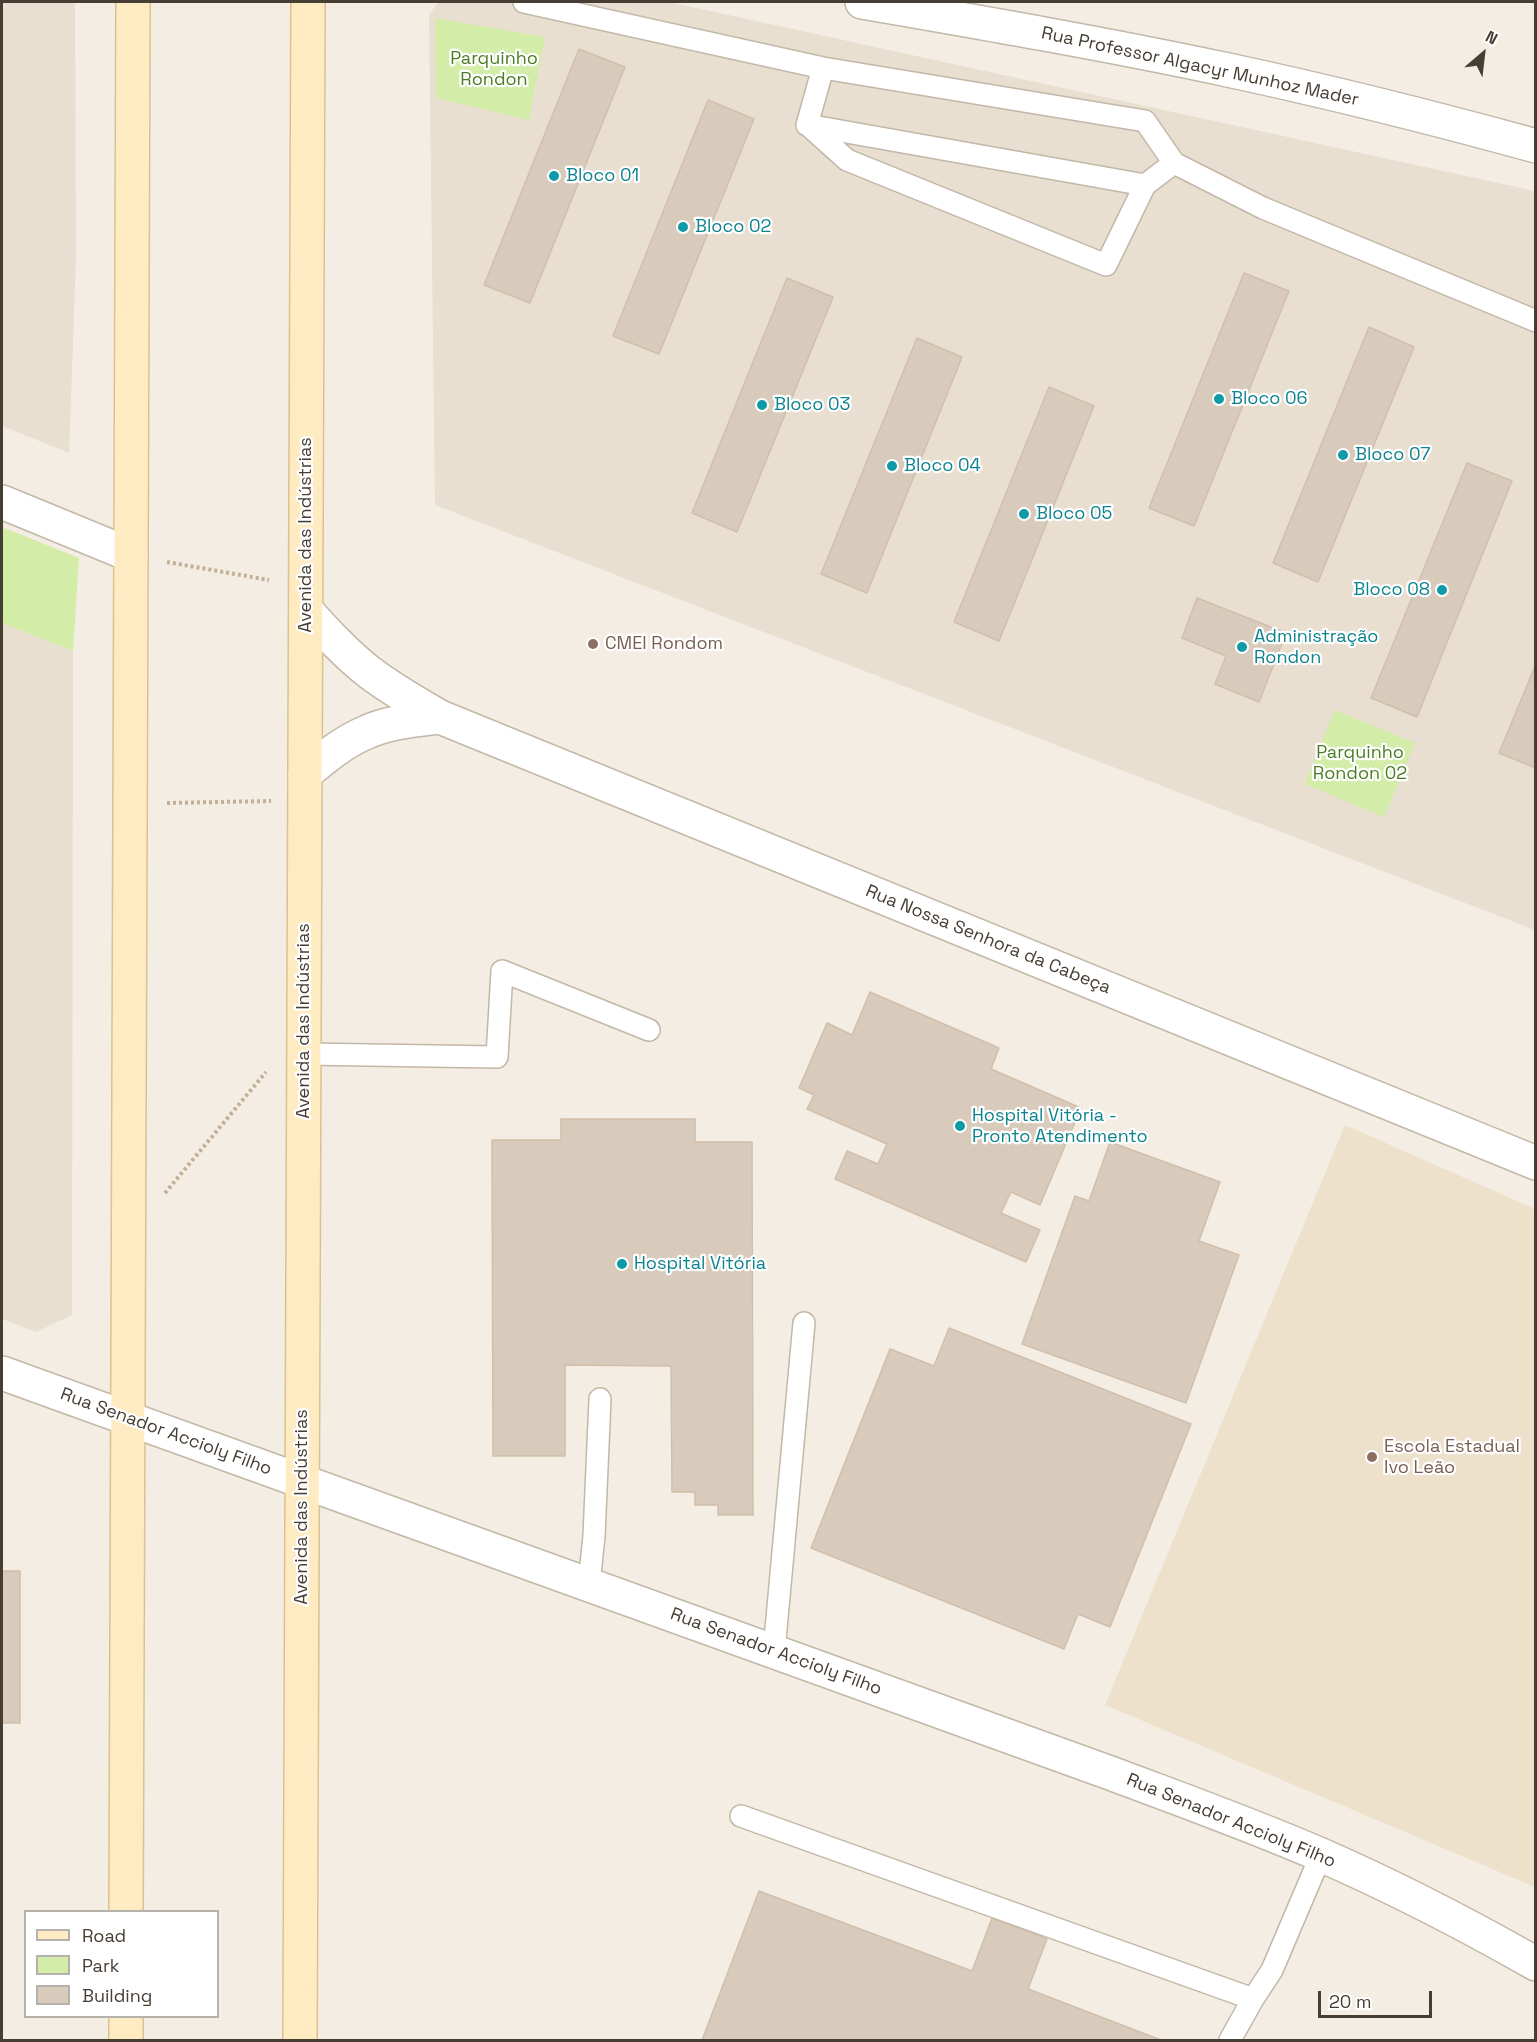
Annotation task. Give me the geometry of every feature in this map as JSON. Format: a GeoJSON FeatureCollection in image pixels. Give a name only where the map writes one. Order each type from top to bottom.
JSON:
{"type":"FeatureCollection","features":[{"type":"Feature","properties":{"kind":"main road"},"geometry":{"type":"LineString","coordinates":[[126,1910],[133,2]]}},
{"type":"Feature","properties":{"kind":"main road","name":"Avenida das Indústrias"},"geometry":{"type":"LineString","coordinates":[[300,2040],[308,2]]}},
{"type":"Feature","properties":{"kind":"main road"},"geometry":{"type":"LineString","coordinates":[[126,2018],[126,2040]]}},
{"type":"Feature","properties":{"kind":"street","name":"Rua Professor Algacyr Munhoz Mader"},"geometry":{"type":"LineString","coordinates":[[862,2],[1096,43],[1230,70],[1395,109],[1536,146]]}},
{"type":"Feature","properties":{"kind":"street"},"geometry":{"type":"LineString","coordinates":[[2,502],[131,555]]}},
{"type":"Feature","properties":{"kind":"street","name":"Rua Nossa Senhora da Cabeça"},"geometry":{"type":"LineString","coordinates":[[306,598],[344,650],[368,672],[440,717],[1536,1162]]}},
{"type":"Feature","properties":{"kind":"street"},"geometry":{"type":"LineString","coordinates":[[305,787],[339,747],[367,731],[399,723],[440,717]]}},
{"type":"Feature","properties":{"kind":"street","name":"Rua Senador Accioly Filho"},"geometry":{"type":"LineString","coordinates":[[2,1373],[1113,1774],[1321,1855],[1473,1928],[1536,1964]]}},
{"type":"Feature","properties":{"kind":"lane"},"geometry":{"type":"LineString","coordinates":[[524,2],[823,68],[1145,121],[1174,163],[1263,208],[1536,321]]}},
{"type":"Feature","properties":{"kind":"lane"},"geometry":{"type":"LineString","coordinates":[[807,125],[823,68]]}},
{"type":"Feature","properties":{"kind":"lane"},"geometry":{"type":"LineString","coordinates":[[807,125],[1145,185]]}},
{"type":"Feature","properties":{"kind":"lane"},"geometry":{"type":"LineString","coordinates":[[807,125],[847,160],[1106,265],[1145,185],[1174,163]]}},
{"type":"Feature","properties":{"kind":"lane"},"geometry":{"type":"LineString","coordinates":[[304,1040],[497,1057],[502,971],[649,1030]]}},
{"type":"Feature","properties":{"kind":"lane"},"geometry":{"type":"LineString","coordinates":[[774,1651],[804,1323]]}},
{"type":"Feature","properties":{"kind":"lane"},"geometry":{"type":"LineString","coordinates":[[589,1584],[594,1536],[600,1399]]}},
{"type":"Feature","properties":{"kind":"lane"},"geometry":{"type":"LineString","coordinates":[[741,1816],[1253,1999]]}},
{"type":"Feature","properties":{"kind":"lane"},"geometry":{"type":"LineString","coordinates":[[1230,2040],[1272,1970],[1321,1855]]}},
{"type":"Feature","properties":{"kind":"path"},"geometry":{"type":"LineString","coordinates":[[131,555],[306,598]]}},
{"type":"Feature","properties":{"kind":"path"},"geometry":{"type":"LineString","coordinates":[[130,803],[305,787]]}},
{"type":"Feature","properties":{"kind":"path"},"geometry":{"type":"LineString","coordinates":[[128,1237],[304,1040]]}},
{"type":"Feature","properties":{"kind":"shaded area"},"geometry":{"type":"Polygon","coordinates":[[[2,2],[75,2],[76,258],[69,453],[2,426],[2,2]]]}},
{"type":"Feature","properties":{"kind":"shaded area"},"geometry":{"type":"Polygon","coordinates":[[[438,2],[669,2],[1535,191],[1535,930],[435,505],[429,15],[438,2]]]}},
{"type":"Feature","properties":{"kind":"shaded area"},"geometry":{"type":"Polygon","coordinates":[[[2,623],[73,651],[72,1315],[36,1332],[2,1319],[2,623]]]}},
{"type":"Feature","properties":{"kind":"shaded area","name":"Escola Estadual Ivo Leão"},"geometry":{"type":"Polygon","coordinates":[[[1345,1125],[1535,1209],[1535,1887],[1105,1705],[1345,1125]]]}},
{"type":"Feature","properties":{"kind":"green space","name":"Parquinho Rondon"},"geometry":{"type":"Polygon","coordinates":[[[435,18],[545,37],[529,120],[436,98],[435,18]]]}},
{"type":"Feature","properties":{"kind":"green space"},"geometry":{"type":"Polygon","coordinates":[[[2,527],[79,558],[73,651],[2,623],[2,527]]]}},
{"type":"Feature","properties":{"kind":"green space","name":"Parquinho Rondon 02"},"geometry":{"type":"Polygon","coordinates":[[[1335,710],[1415,743],[1384,817],[1305,784],[1335,710]]]}},
{"type":"Feature","properties":{"kind":"building","name":"Bloco 01"},"geometry":{"type":"Polygon","coordinates":[[[579,49],[625,67],[530,303],[484,285],[579,49]]]}},
{"type":"Feature","properties":{"kind":"building","name":"Bloco 02"},"geometry":{"type":"Polygon","coordinates":[[[708,100],[754,119],[659,354],[613,336],[708,100]]]}},
{"type":"Feature","properties":{"kind":"building","name":"Bloco 06"},"geometry":{"type":"Polygon","coordinates":[[[1244,273],[1289,291],[1194,526],[1149,508],[1244,273]]]}},
{"type":"Feature","properties":{"kind":"building","name":"Bloco 03"},"geometry":{"type":"Polygon","coordinates":[[[787,278],[833,297],[737,532],[692,513],[787,278]]]}},
{"type":"Feature","properties":{"kind":"building","name":"Bloco 07"},"geometry":{"type":"Polygon","coordinates":[[[1369,327],[1414,347],[1318,582],[1273,563],[1369,327]]]}},
{"type":"Feature","properties":{"kind":"building","name":"Bloco 04"},"geometry":{"type":"Polygon","coordinates":[[[917,338],[962,357],[867,593],[821,574],[917,338]]]}},
{"type":"Feature","properties":{"kind":"building","name":"Bloco 05"},"geometry":{"type":"Polygon","coordinates":[[[1049,387],[1094,406],[999,641],[954,622],[1049,387]]]}},
{"type":"Feature","properties":{"kind":"building","name":"Bloco 08"},"geometry":{"type":"Polygon","coordinates":[[[1467,463],[1512,481],[1417,717],[1371,698],[1467,463]]]}},
{"type":"Feature","properties":{"kind":"building","name":"Administração Rondon"},"geometry":{"type":"Polygon","coordinates":[[[1197,598],[1286,633],[1259,702],[1215,684],[1226,656],[1182,638],[1197,598]]]}},
{"type":"Feature","properties":{"kind":"building"},"geometry":{"type":"Polygon","coordinates":[[[1536,664],[1536,768],[1499,753],[1536,664]]]}},
{"type":"Feature","properties":{"kind":"building","name":"Hospital Vitória - Pronto Atendimento"},"geometry":{"type":"Polygon","coordinates":[[[870,992],[999,1048],[991,1069],[1081,1108],[1040,1205],[1011,1192],[1001,1213],[1040,1230],[1026,1262],[835,1179],[847,1151],[878,1164],[887,1144],[807,1109],[814,1095],[799,1088],[827,1023],[852,1035],[870,992]]]}},
{"type":"Feature","properties":{"kind":"building","name":"Hospital Vitória"},"geometry":{"type":"Polygon","coordinates":[[[561,1119],[695,1119],[695,1142],[752,1142],[753,1515],[718,1515],[718,1505],[695,1505],[695,1492],[672,1492],[671,1366],[565,1365],[565,1456],[493,1456],[492,1140],[561,1140],[561,1119]]]}},
{"type":"Feature","properties":{"kind":"building"},"geometry":{"type":"Polygon","coordinates":[[[1110,1142],[1220,1182],[1199,1241],[1239,1255],[1186,1403],[1022,1344],[1075,1196],[1089,1201],[1110,1142]]]}},
{"type":"Feature","properties":{"kind":"building"},"geometry":{"type":"Polygon","coordinates":[[[949,1328],[1191,1424],[1110,1627],[1078,1614],[1064,1649],[811,1548],[890,1349],[934,1366],[949,1328]]]}},
{"type":"Feature","properties":{"kind":"building"},"geometry":{"type":"Polygon","coordinates":[[[2,1571],[20,1571],[20,1723],[2,1723],[2,1571]]]}},
{"type":"Feature","properties":{"kind":"building"},"geometry":{"type":"Polygon","coordinates":[[[759,1891],[972,1971],[992,1918],[1047,1939],[1028,1989],[1161,2040],[702,2040],[759,1891]]]}},
{"type":"Feature","properties":{"kind":"place","name":"Bloco 01"},"geometry":{"type":"Point","coordinates":[554,176]}},
{"type":"Feature","properties":{"kind":"place","name":"Bloco 02"},"geometry":{"type":"Point","coordinates":[683,227]}},
{"type":"Feature","properties":{"kind":"place","name":"Bloco 06"},"geometry":{"type":"Point","coordinates":[1219,399]}},
{"type":"Feature","properties":{"kind":"place","name":"Bloco 03"},"geometry":{"type":"Point","coordinates":[762,405]}},
{"type":"Feature","properties":{"kind":"place","name":"Bloco 07"},"geometry":{"type":"Point","coordinates":[1343,455]}},
{"type":"Feature","properties":{"kind":"place","name":"Bloco 04"},"geometry":{"type":"Point","coordinates":[892,466]}},
{"type":"Feature","properties":{"kind":"place","name":"Bloco 05"},"geometry":{"type":"Point","coordinates":[1024,514]}},
{"type":"Feature","properties":{"kind":"place","name":"Bloco 08"},"geometry":{"type":"Point","coordinates":[1442,590]}},
{"type":"Feature","properties":{"kind":"place","name":"CMEI Rondom"},"geometry":{"type":"Point","coordinates":[593,644]}},
{"type":"Feature","properties":{"kind":"place","name":"Administração Rondon"},"geometry":{"type":"Point","coordinates":[1242,647]}},
{"type":"Feature","properties":{"kind":"place","name":"Hospital Vitória - Pronto Atendimento"},"geometry":{"type":"Point","coordinates":[960,1126]}},
{"type":"Feature","properties":{"kind":"place","name":"Hospital Vitória"},"geometry":{"type":"Point","coordinates":[622,1264]}},
{"type":"Feature","properties":{"kind":"place","name":"Escola Estadual Ivo Leão"},"geometry":{"type":"Point","coordinates":[1372,1457]}}]}
